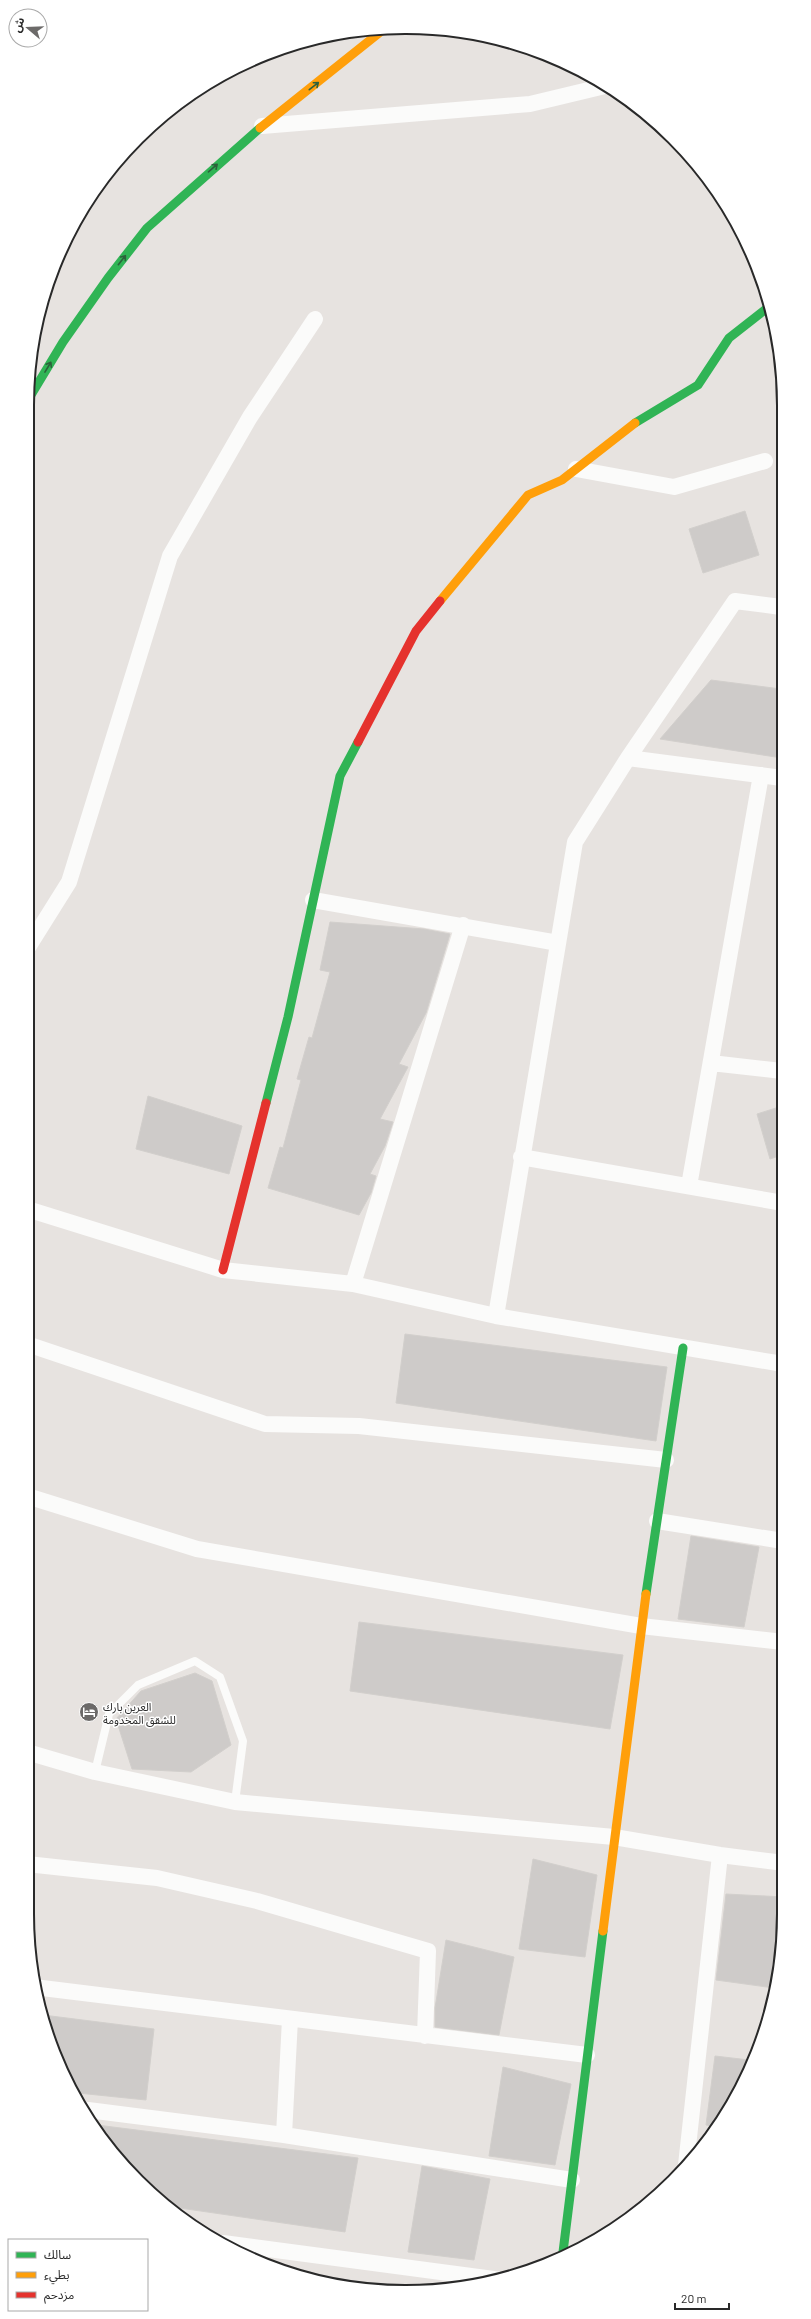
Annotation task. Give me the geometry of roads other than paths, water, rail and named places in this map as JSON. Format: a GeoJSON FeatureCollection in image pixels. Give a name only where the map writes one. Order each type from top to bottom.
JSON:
{"type":"FeatureCollection","features":[{"type":"Feature","properties":{"kind":"street"},"geometry":{"type":"LineString","coordinates":[[35,389],[63,342],[108,278],[147,228],[262,126],[376,35]]}},
{"type":"Feature","properties":{"kind":"street"},"geometry":{"type":"LineString","coordinates":[[262,126],[530,104],[597,88]]}},
{"type":"Feature","properties":{"kind":"street"},"geometry":{"type":"LineString","coordinates":[[223,1270],[288,1017],[340,776],[416,631],[528,495],[562,480],[638,421],[698,385],[729,338],[764,310]]}},
{"type":"Feature","properties":{"kind":"street"},"geometry":{"type":"LineString","coordinates":[[34,938],[69,882],[170,556],[250,417],[315,319]]}},
{"type":"Feature","properties":{"kind":"street"},"geometry":{"type":"LineString","coordinates":[[576,469],[674,487],[765,461]]}},
{"type":"Feature","properties":{"kind":"street"},"geometry":{"type":"LineString","coordinates":[[496,1316],[521,1157],[575,842],[628,758],[735,601],[777,606]]}},
{"type":"Feature","properties":{"kind":"street"},"geometry":{"type":"LineString","coordinates":[[628,758],[777,777]]}},
{"type":"Feature","properties":{"kind":"street"},"geometry":{"type":"LineString","coordinates":[[689,1186],[761,775]]}},
{"type":"Feature","properties":{"kind":"street"},"geometry":{"type":"LineString","coordinates":[[313,900],[463,925],[558,943]]}},
{"type":"Feature","properties":{"kind":"street"},"geometry":{"type":"LineString","coordinates":[[353,1284],[463,925]]}},
{"type":"Feature","properties":{"kind":"street"},"geometry":{"type":"LineString","coordinates":[[711,1063],[777,1070]]}},
{"type":"Feature","properties":{"kind":"street"},"geometry":{"type":"LineString","coordinates":[[521,1157],[777,1202]]}},
{"type":"Feature","properties":{"kind":"street"},"geometry":{"type":"LineString","coordinates":[[34,1211],[223,1270],[353,1284],[496,1316],[777,1363]]}},
{"type":"Feature","properties":{"kind":"street"},"geometry":{"type":"LineString","coordinates":[[34,1346],[265,1424],[359,1426],[666,1460]]}},
{"type":"Feature","properties":{"kind":"street"},"geometry":{"type":"LineString","coordinates":[[565,2249],[572,2180],[614,1837],[642,1626],[683,1348]]}},
{"type":"Feature","properties":{"kind":"street"},"geometry":{"type":"LineString","coordinates":[[34,1498],[197,1549],[642,1626],[777,1641]]}},
{"type":"Feature","properties":{"kind":"street"},"geometry":{"type":"LineString","coordinates":[[657,1521],[777,1540]]}},
{"type":"Feature","properties":{"kind":"street"},"geometry":{"type":"LineString","coordinates":[[34,1754],[95,1772],[235,1802],[614,1837],[720,1855],[777,1862]]}},
{"type":"Feature","properties":{"kind":"street"},"geometry":{"type":"LineString","coordinates":[[687,2155],[720,1855]]}},
{"type":"Feature","properties":{"kind":"street"},"geometry":{"type":"LineString","coordinates":[[34,1865],[157,1878],[257,1901],[428,1951],[425,2036]]}},
{"type":"Feature","properties":{"kind":"street"},"geometry":{"type":"LineString","coordinates":[[41,1988],[587,2056]]}},
{"type":"Feature","properties":{"kind":"street"},"geometry":{"type":"LineString","coordinates":[[284,2135],[290,2019]]}},
{"type":"Feature","properties":{"kind":"street"},"geometry":{"type":"LineString","coordinates":[[91,2110],[284,2135],[572,2180]]}},
{"type":"Feature","properties":{"kind":"street"},"geometry":{"type":"LineString","coordinates":[[253,2252],[480,2278]]}},
{"type":"Feature","properties":{"kind":"lane"},"geometry":{"type":"LineString","coordinates":[[95,1772],[109,1714],[138,1685],[195,1661],[220,1677],[243,1741],[235,1802]]}},
{"type":"Feature","properties":{"kind":"place","name":"العرين بارك للشقق المخدومة"},"geometry":{"type":"Point","coordinates":[89,1712]}}]}
